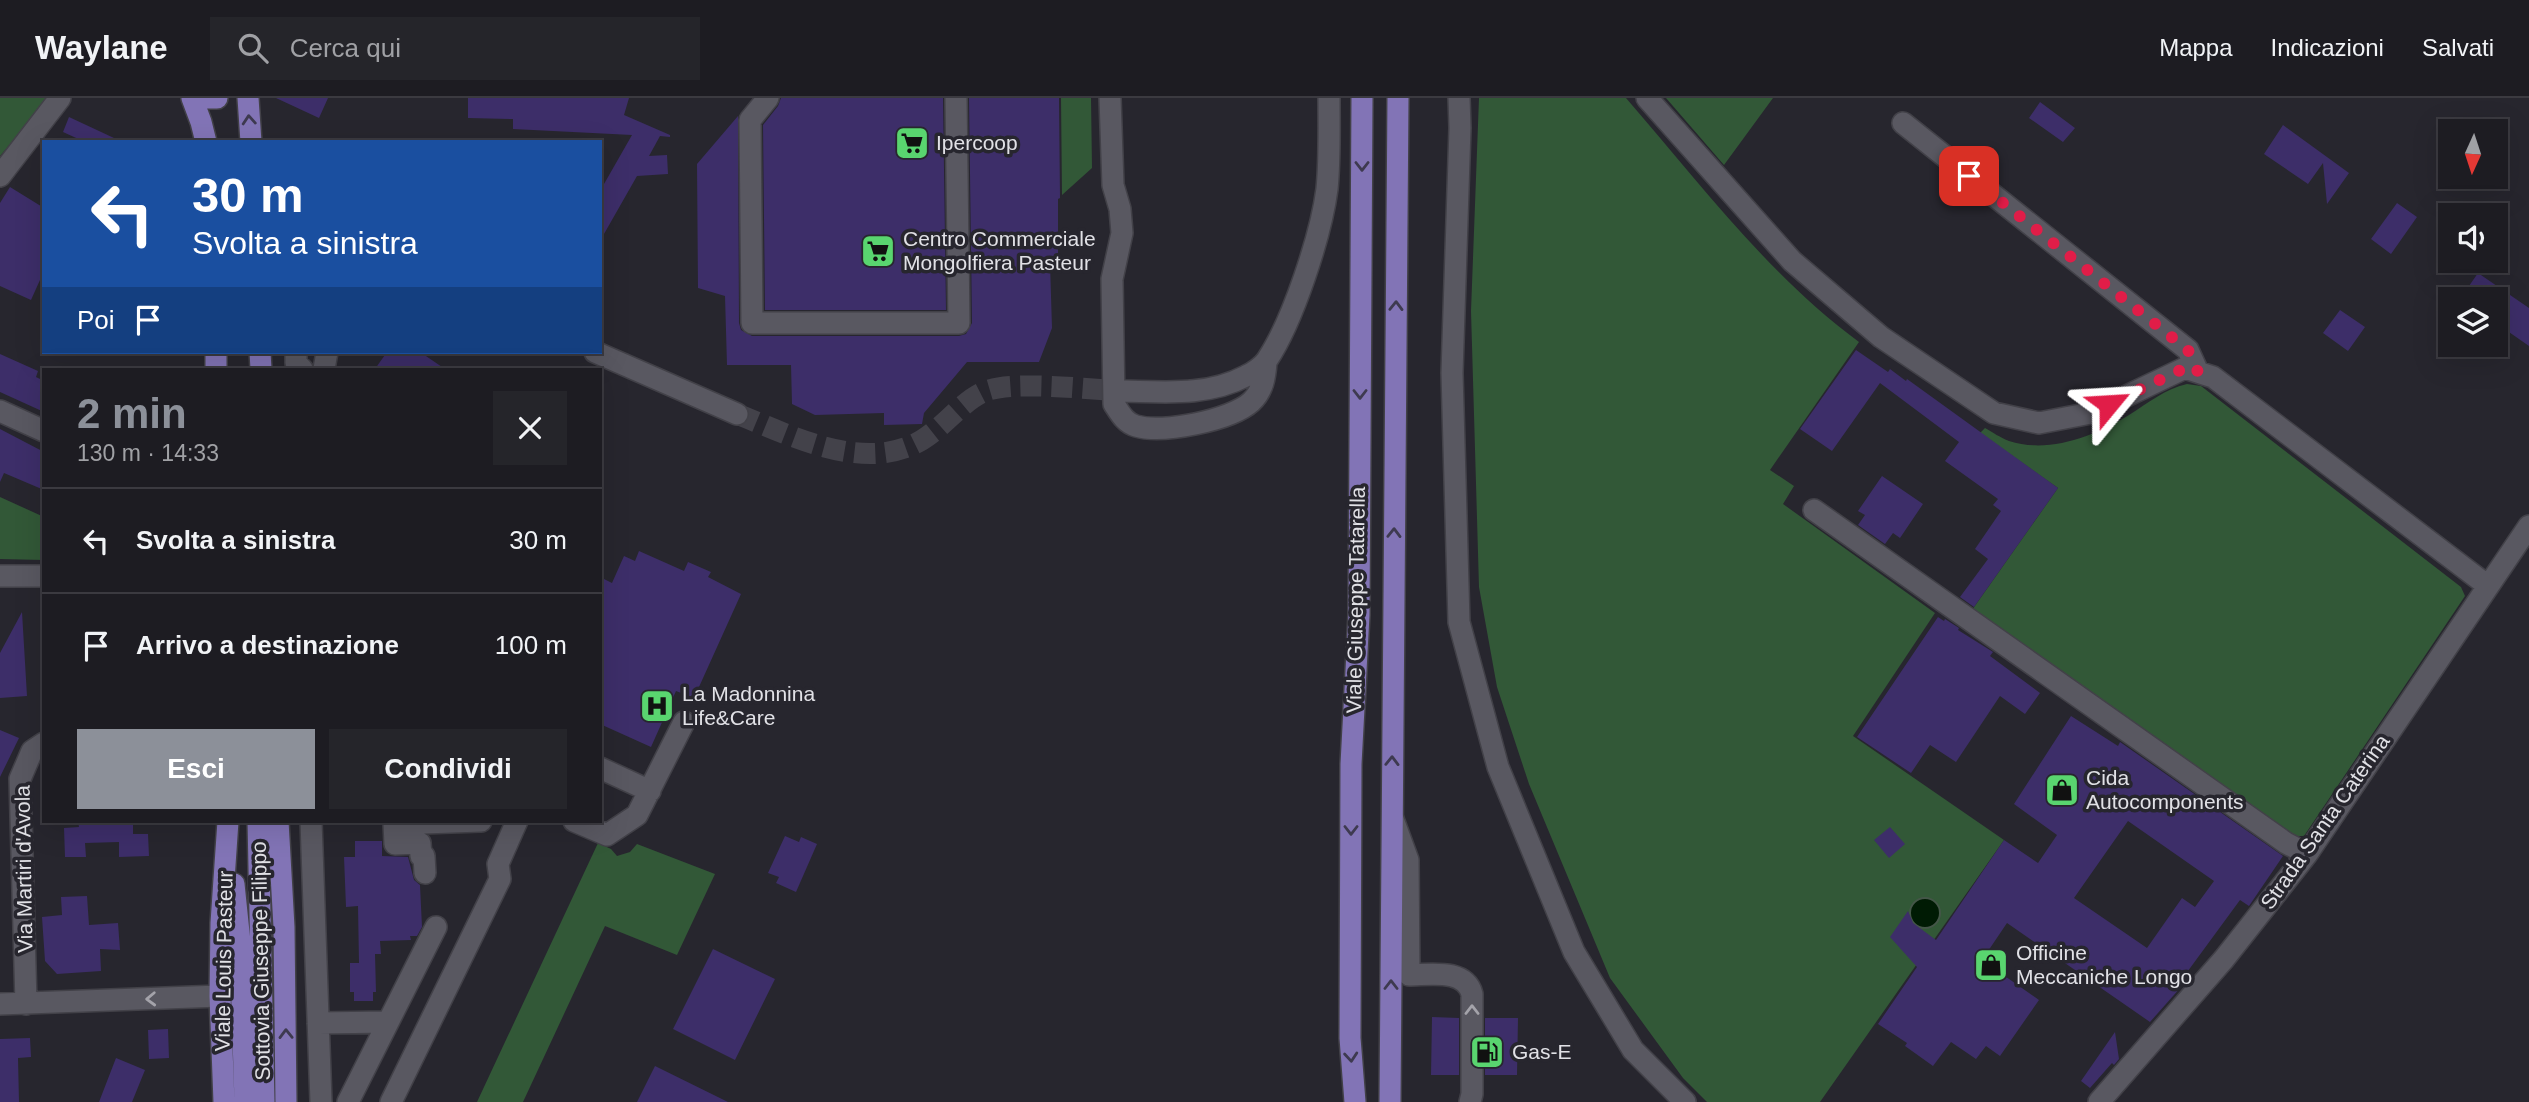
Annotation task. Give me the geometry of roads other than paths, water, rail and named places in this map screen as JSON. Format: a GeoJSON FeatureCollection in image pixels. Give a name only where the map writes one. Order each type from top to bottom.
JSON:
{"type":"FeatureCollection","features":[{"type":"Feature","properties":{"kind":"main road"},"geometry":{"type":"LineString","coordinates":[[192,98],[205,140]]}},
{"type":"Feature","properties":{"kind":"main road"},"geometry":{"type":"LineString","coordinates":[[203,98],[217,98]]}},
{"type":"Feature","properties":{"kind":"main road"},"geometry":{"type":"LineString","coordinates":[[248,98],[251,140]]}},
{"type":"Feature","properties":{"kind":"main road","name":"Viale Giuseppe Tatarella"},"geometry":{"type":"LineString","coordinates":[[1355,1102],[1350,1038],[1351,778],[1359,615],[1362,98]]}},
{"type":"Feature","properties":{"kind":"main road","name":"Viale Giuseppe Tatarella"},"geometry":{"type":"LineString","coordinates":[[1390,1102],[1398,98]]}},
{"type":"Feature","properties":{"kind":"main road","name":"Sottovia Giuseppe Filippo"},"geometry":{"type":"LineString","coordinates":[[258,823],[264,1102]]}},
{"type":"Feature","properties":{"kind":"main road"},"geometry":{"type":"LineString","coordinates":[[278,823],[284,928],[286,1102]]}},
{"type":"Feature","properties":{"kind":"main road","name":"Sottovia Giuseppe Filippo"},"geometry":{"type":"LineString","coordinates":[[228,824],[240,942],[245,1102]]}},
{"type":"Feature","properties":{"kind":"main road","name":"Viale Louis Pasteur"},"geometry":{"type":"LineString","coordinates":[[224,1102],[220,996],[221,923],[228,824]]}},
{"type":"Feature","properties":{"kind":"street"},"geometry":{"type":"LineString","coordinates":[[0,176],[60,98]]}},
{"type":"Feature","properties":{"kind":"street"},"geometry":{"type":"LineString","coordinates":[[768,98],[750,120],[752,323],[959,323],[956,98]]}},
{"type":"Feature","properties":{"kind":"street"},"geometry":{"type":"LineString","coordinates":[[1110,98],[1113,185],[1120,209],[1122,233],[1112,279],[1114,404],[1124,419],[1136,426],[1165,428],[1198,424],[1223,416],[1251,402],[1265,383],[1266,362],[1284,326],[1322,220],[1327,186],[1329,98]]}},
{"type":"Feature","properties":{"kind":"street"},"geometry":{"type":"LineString","coordinates":[[1459,98],[1461,128],[1452,373],[1459,622],[1497,767],[1574,953],[1633,1050],[1685,1102]]}},
{"type":"Feature","properties":{"kind":"street"},"geometry":{"type":"LineString","coordinates":[[1461,128],[1470,98]]}},
{"type":"Feature","properties":{"kind":"street"},"geometry":{"type":"LineString","coordinates":[[1647,98],[1792,261],[1881,337],[1994,413],[2039,423],[2091,413],[2185,368],[2213,377],[2488,586]]}},
{"type":"Feature","properties":{"kind":"street"},"geometry":{"type":"LineString","coordinates":[[1903,123],[2188,350],[2198,372]]}},
{"type":"Feature","properties":{"kind":"street"},"geometry":{"type":"LineString","coordinates":[[600,354],[737,414]]}},
{"type":"Feature","properties":{"kind":"street"},"geometry":{"type":"LineString","coordinates":[[1125,391],[1194,392],[1224,386],[1248,376],[1266,362]]}},
{"type":"Feature","properties":{"kind":"street"},"geometry":{"type":"LineString","coordinates":[[0,411],[42,430]]}},
{"type":"Feature","properties":{"kind":"street"},"geometry":{"type":"LineString","coordinates":[[1814,510],[2286,843],[2307,854]]}},
{"type":"Feature","properties":{"kind":"street","name":"Strada Santa Caterina"},"geometry":{"type":"LineString","coordinates":[[2099,1102],[2224,958],[2307,854],[2529,526]]}},
{"type":"Feature","properties":{"kind":"street"},"geometry":{"type":"LineString","coordinates":[[0,576],[42,576]]}},
{"type":"Feature","properties":{"kind":"street"},"geometry":{"type":"LineString","coordinates":[[579,823],[607,835],[637,816],[684,722]]}},
{"type":"Feature","properties":{"kind":"street","name":"Via Martiri d'Avola"},"geometry":{"type":"LineString","coordinates":[[26,1004],[20,779],[32,751],[42,744]]}},
{"type":"Feature","properties":{"kind":"street"},"geometry":{"type":"LineString","coordinates":[[602,769],[650,791]]}},
{"type":"Feature","properties":{"kind":"street"},"geometry":{"type":"LineString","coordinates":[[1391,822],[1408,860],[1409,975],[1461,977],[1470,985],[1470,1102]]}},
{"type":"Feature","properties":{"kind":"street"},"geometry":{"type":"LineString","coordinates":[[312,823],[321,1102]]}},
{"type":"Feature","properties":{"kind":"street"},"geometry":{"type":"LineString","coordinates":[[423,823],[394,824],[395,844],[420,844],[425,873]]}},
{"type":"Feature","properties":{"kind":"street"},"geometry":{"type":"LineString","coordinates":[[391,1102],[500,879],[498,864],[516,823]]}},
{"type":"Feature","properties":{"kind":"street"},"geometry":{"type":"LineString","coordinates":[[348,1102],[436,927]]}},
{"type":"Feature","properties":{"kind":"street"},"geometry":{"type":"LineString","coordinates":[[0,1004],[220,996]]}},
{"type":"Feature","properties":{"kind":"street"},"geometry":{"type":"LineString","coordinates":[[318,1023],[388,1021]]}},
{"type":"Feature","properties":{"kind":"tunnel"},"geometry":{"type":"LineString","coordinates":[[737,414],[829,448],[853,453],[877,453],[900,450],[922,440],[970,400],[986,391],[1015,386],[1125,391]]}},
{"type":"Feature","properties":{"kind":"place","name":"Ipercoop"},"geometry":{"type":"Point","coordinates":[912,143]}},
{"type":"Feature","properties":{"kind":"place","name":"Centro Commerciale Mongolfiera Pasteur"},"geometry":{"type":"Point","coordinates":[878,251]}},
{"type":"Feature","properties":{"kind":"place","name":"La Madonnina Life&Care"},"geometry":{"type":"Point","coordinates":[657,706]}},
{"type":"Feature","properties":{"kind":"place","name":"Cida Autocomponents"},"geometry":{"type":"Point","coordinates":[2062,790]}},
{"type":"Feature","properties":{"kind":"place","name":"Officine Meccaniche Longo"},"geometry":{"type":"Point","coordinates":[1991,965]}},
{"type":"Feature","properties":{"kind":"place","name":"Gas-E"},"geometry":{"type":"Point","coordinates":[1487,1052]}}]}
